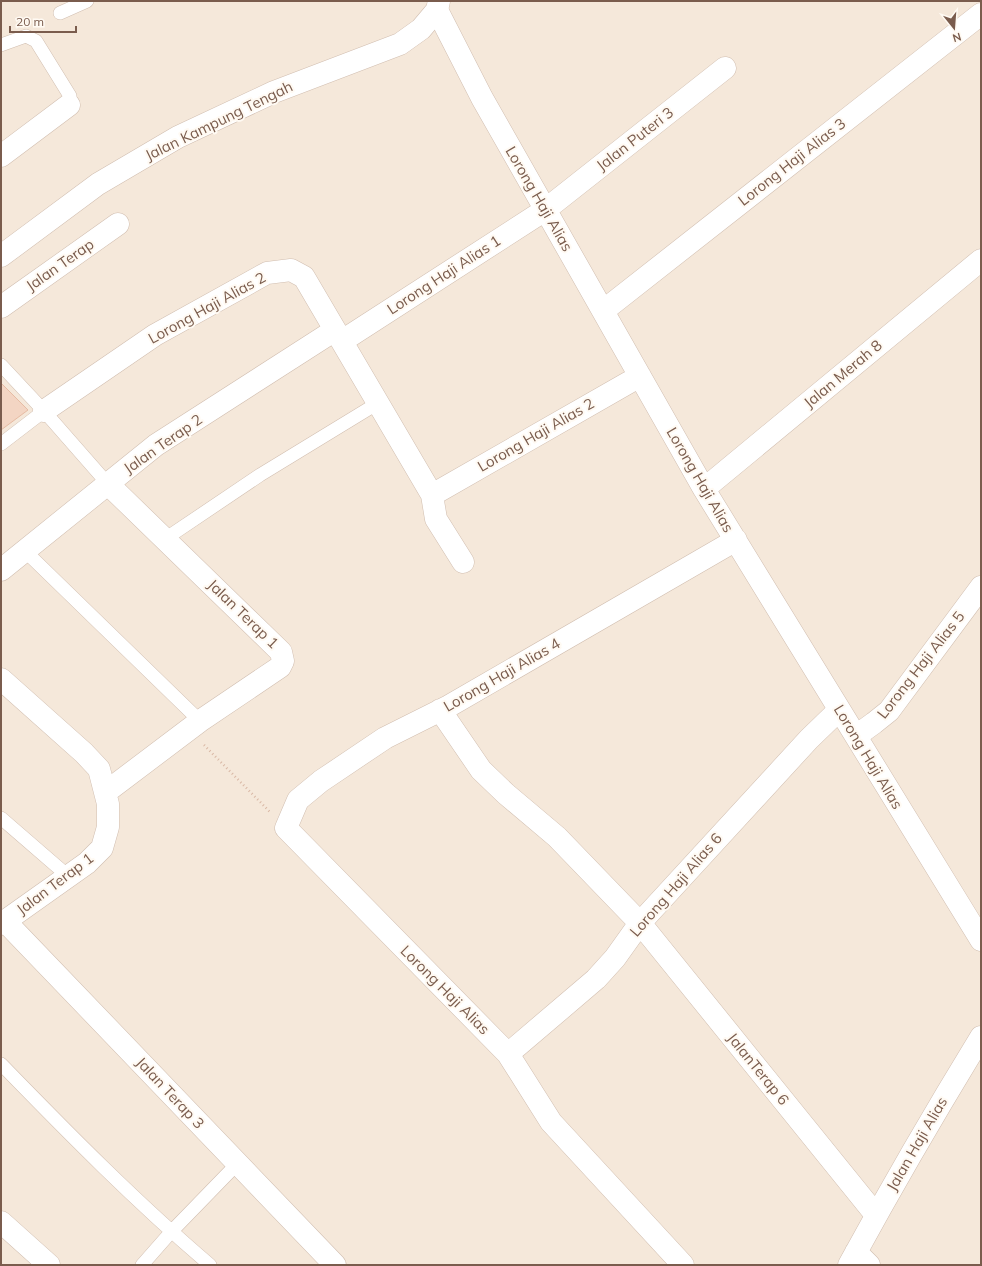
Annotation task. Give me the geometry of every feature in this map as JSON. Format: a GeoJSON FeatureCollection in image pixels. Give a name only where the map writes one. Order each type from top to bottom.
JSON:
{"type":"FeatureCollection","features":[{"type":"Feature","properties":{"kind":"street","name":"Lorong Haji Alias"},"geometry":{"type":"LineString","coordinates":[[438,5],[482,98],[704,489],[981,940]]}},
{"type":"Feature","properties":{"kind":"street","name":"Jalan Kampung Tengah"},"geometry":{"type":"LineString","coordinates":[[1,256],[98,184],[178,137],[274,92],[400,44],[421,29],[438,5]]}},
{"type":"Feature","properties":{"kind":"street","name":"Lorong Haji Alias 3"},"geometry":{"type":"LineString","coordinates":[[603,311],[981,14]]}},
{"type":"Feature","properties":{"kind":"street","name":"Jalan Puteri 3"},"geometry":{"type":"LineString","coordinates":[[545,210],[725,68]]}},
{"type":"Feature","properties":{"kind":"street"},"geometry":{"type":"LineString","coordinates":[[1,156],[69,105]]}},
{"type":"Feature","properties":{"kind":"street","name":"Lorong Haji Alias 1"},"geometry":{"type":"LineString","coordinates":[[338,336],[545,210]]}},
{"type":"Feature","properties":{"kind":"street","name":"Jalan Terap"},"geometry":{"type":"LineString","coordinates":[[1,307],[118,224]]}},
{"type":"Feature","properties":{"kind":"street","name":"Jalan Merah 8"},"geometry":{"type":"LineString","coordinates":[[704,489],[981,260]]}},
{"type":"Feature","properties":{"kind":"street","name":"Lorong Haji Alias 2"},"geometry":{"type":"LineString","coordinates":[[44,411],[155,335],[267,273],[291,270],[304,277],[432,495],[436,519],[463,562]]}},
{"type":"Feature","properties":{"kind":"street","name":"Jalan Terap 2"},"geometry":{"type":"LineString","coordinates":[[1,570],[156,445],[338,336]]}},
{"type":"Feature","properties":{"kind":"street","name":"Lorong Haji Alias 2"},"geometry":{"type":"LineString","coordinates":[[432,495],[640,376]]}},
{"type":"Feature","properties":{"kind":"street","name":"Jalan Terap 1"},"geometry":{"type":"LineString","coordinates":[[106,792],[194,725],[280,667],[282,660],[281,652],[108,484]]}},
{"type":"Feature","properties":{"kind":"street","name":"Lorong Haji Alias 4"},"geometry":{"type":"LineString","coordinates":[[286,828],[298,800],[321,781],[385,738],[440,710],[736,540]]}},
{"type":"Feature","properties":{"kind":"street","name":"Lorong Haji Alias 5"},"geometry":{"type":"LineString","coordinates":[[856,736],[874,724],[889,711],[981,587]]}},
{"type":"Feature","properties":{"kind":"street","name":"Jalan Terap 1"},"geometry":{"type":"LineString","coordinates":[[1,679],[100,769],[108,804],[108,827],[102,848],[87,863],[3,922]]}},
{"type":"Feature","properties":{"kind":"street"},"geometry":{"type":"LineString","coordinates":[[440,710],[481,770],[506,794],[557,837],[640,923]]}},
{"type":"Feature","properties":{"kind":"street","name":"Lorong Haji Alias 6"},"geometry":{"type":"LineString","coordinates":[[508,1054],[596,979],[615,958],[640,923],[808,739],[840,710]]}},
{"type":"Feature","properties":{"kind":"street","name":"Lorong Haji Alias"},"geometry":{"type":"LineString","coordinates":[[286,828],[508,1054],[551,1122],[683,1265]]}},
{"type":"Feature","properties":{"kind":"street","name":"Jalan Terap 3"},"geometry":{"type":"LineString","coordinates":[[3,922],[86,1005],[334,1265]]}},
{"type":"Feature","properties":{"kind":"street","name":"JalanTerap 6"},"geometry":{"type":"LineString","coordinates":[[640,923],[876,1215]]}},
{"type":"Feature","properties":{"kind":"street","name":"Jalan Haji Alias"},"geometry":{"type":"LineString","coordinates":[[858,1261],[876,1215],[942,1099],[981,1037]]}},
{"type":"Feature","properties":{"kind":"street"},"geometry":{"type":"LineString","coordinates":[[1,1222],[49,1265]]}},
{"type":"Feature","properties":{"kind":"lane"},"geometry":{"type":"LineString","coordinates":[[60,13],[87,1]]}},
{"type":"Feature","properties":{"kind":"lane"},"geometry":{"type":"LineString","coordinates":[[1,44],[26,36],[36,41],[70,96],[69,105]]}},
{"type":"Feature","properties":{"kind":"lane"},"geometry":{"type":"LineString","coordinates":[[1,365],[44,411],[108,484]]}},
{"type":"Feature","properties":{"kind":"lane"},"geometry":{"type":"LineString","coordinates":[[165,538],[260,475],[378,403]]}},
{"type":"Feature","properties":{"kind":"lane"},"geometry":{"type":"LineString","coordinates":[[1,444],[44,411]]}},
{"type":"Feature","properties":{"kind":"lane"},"geometry":{"type":"LineString","coordinates":[[24,550],[194,725]]}},
{"type":"Feature","properties":{"kind":"lane"},"geometry":{"type":"LineString","coordinates":[[1,818],[68,876]]}},
{"type":"Feature","properties":{"kind":"lane"},"geometry":{"type":"LineString","coordinates":[[1,1064],[65,1130],[172,1232],[210,1265]]}},
{"type":"Feature","properties":{"kind":"lane"},"geometry":{"type":"LineString","coordinates":[[142,1265],[237,1164]]}},
{"type":"Feature","properties":{"kind":"path"},"geometry":{"type":"LineString","coordinates":[[194,725],[286,828]]}},
{"type":"Feature","properties":{"kind":"shaded area"},"geometry":{"type":"Polygon","coordinates":[[[1,1],[981,1],[981,1265],[1,1265],[1,1]]]}},
{"type":"Feature","properties":{"kind":"building"},"geometry":{"type":"Polygon","coordinates":[[[1,383],[28,410],[1,430],[1,383]]]}}]}
